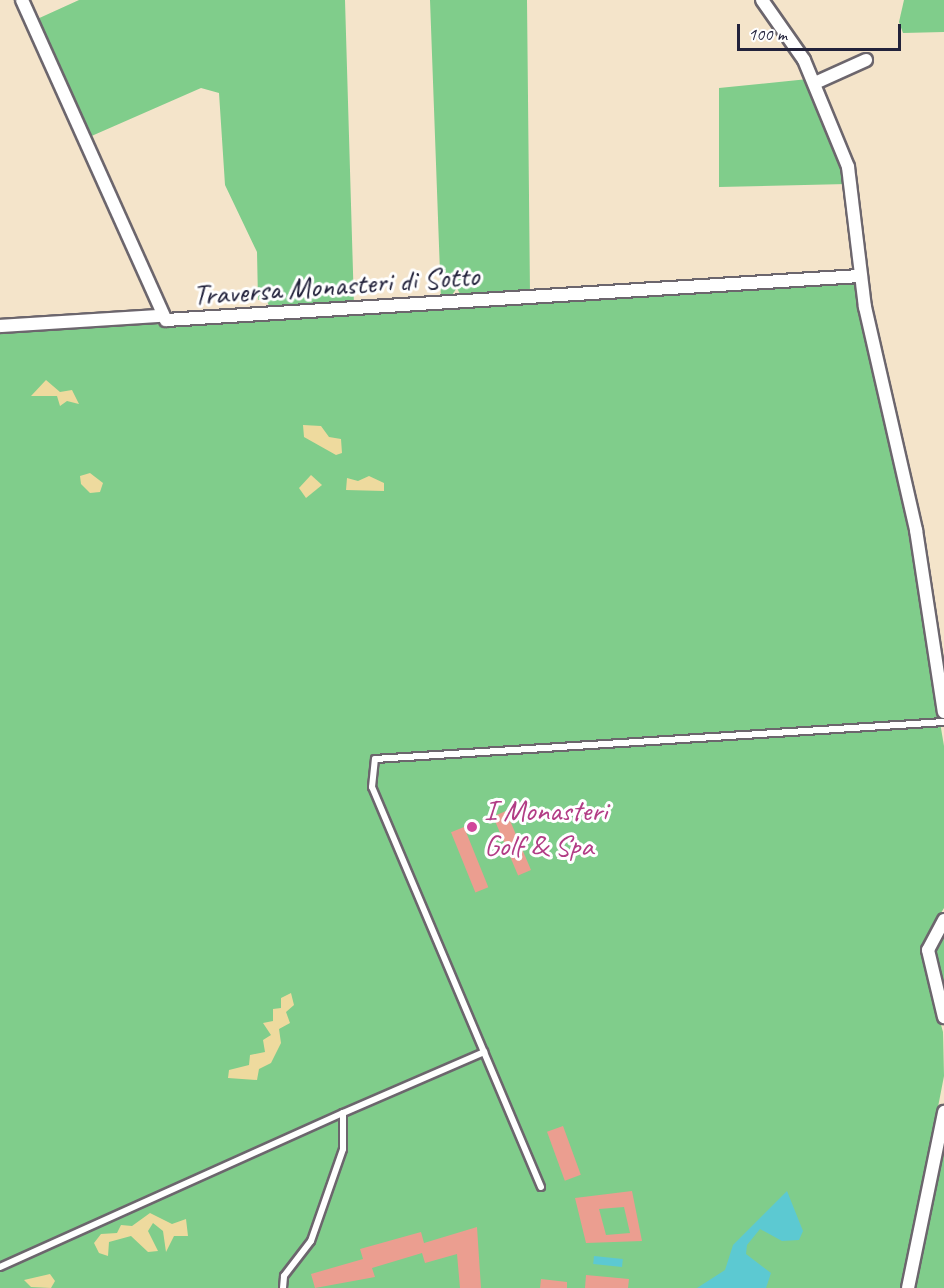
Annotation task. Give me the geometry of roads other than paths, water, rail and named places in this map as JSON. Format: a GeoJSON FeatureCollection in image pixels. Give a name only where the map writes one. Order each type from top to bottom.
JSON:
{"type":"FeatureCollection","features":[{"type":"Feature","properties":{"kind":"street","name":"Traversa Monasteri di Sotto"},"geometry":{"type":"LineString","coordinates":[[22,0],[160,316],[171,321],[860,276]]}},
{"type":"Feature","properties":{"kind":"street"},"geometry":{"type":"LineString","coordinates":[[762,0],[815,82],[848,167],[860,276],[916,530],[944,712]]}},
{"type":"Feature","properties":{"kind":"street"},"geometry":{"type":"LineString","coordinates":[[815,82],[866,60]]}},
{"type":"Feature","properties":{"kind":"street"},"geometry":{"type":"LineString","coordinates":[[0,326],[160,316]]}},
{"type":"Feature","properties":{"kind":"street"},"geometry":{"type":"LineString","coordinates":[[944,920],[928,950],[944,1017]]}},
{"type":"Feature","properties":{"kind":"street"},"geometry":{"type":"LineString","coordinates":[[908,1288],[944,1112]]}},
{"type":"Feature","properties":{"kind":"lane"},"geometry":{"type":"LineString","coordinates":[[541,1187],[372,788],[375,759],[944,722]]}},
{"type":"Feature","properties":{"kind":"lane"},"geometry":{"type":"LineString","coordinates":[[0,1266],[484,1052]]}},
{"type":"Feature","properties":{"kind":"lane"},"geometry":{"type":"LineString","coordinates":[[283,1288],[284,1276],[311,1241],[344,1149],[343,1113]]}},
{"type":"Feature","properties":{"kind":"water"},"geometry":{"type":"Polygon","coordinates":[[[787,1191],[803,1231],[799,1240],[782,1241],[760,1229],[747,1245],[746,1254],[771,1273],[766,1288],[697,1288],[725,1270],[733,1245],[787,1191]]]}},
{"type":"Feature","properties":{"kind":"water"},"geometry":{"type":"Polygon","coordinates":[[[594,1256],[623,1259],[622,1267],[593,1264],[594,1256]]]}},
{"type":"Feature","properties":{"kind":"place","name":"I Monasteri Golf & Spa"},"geometry":{"type":"Point","coordinates":[472,827]}}]}
